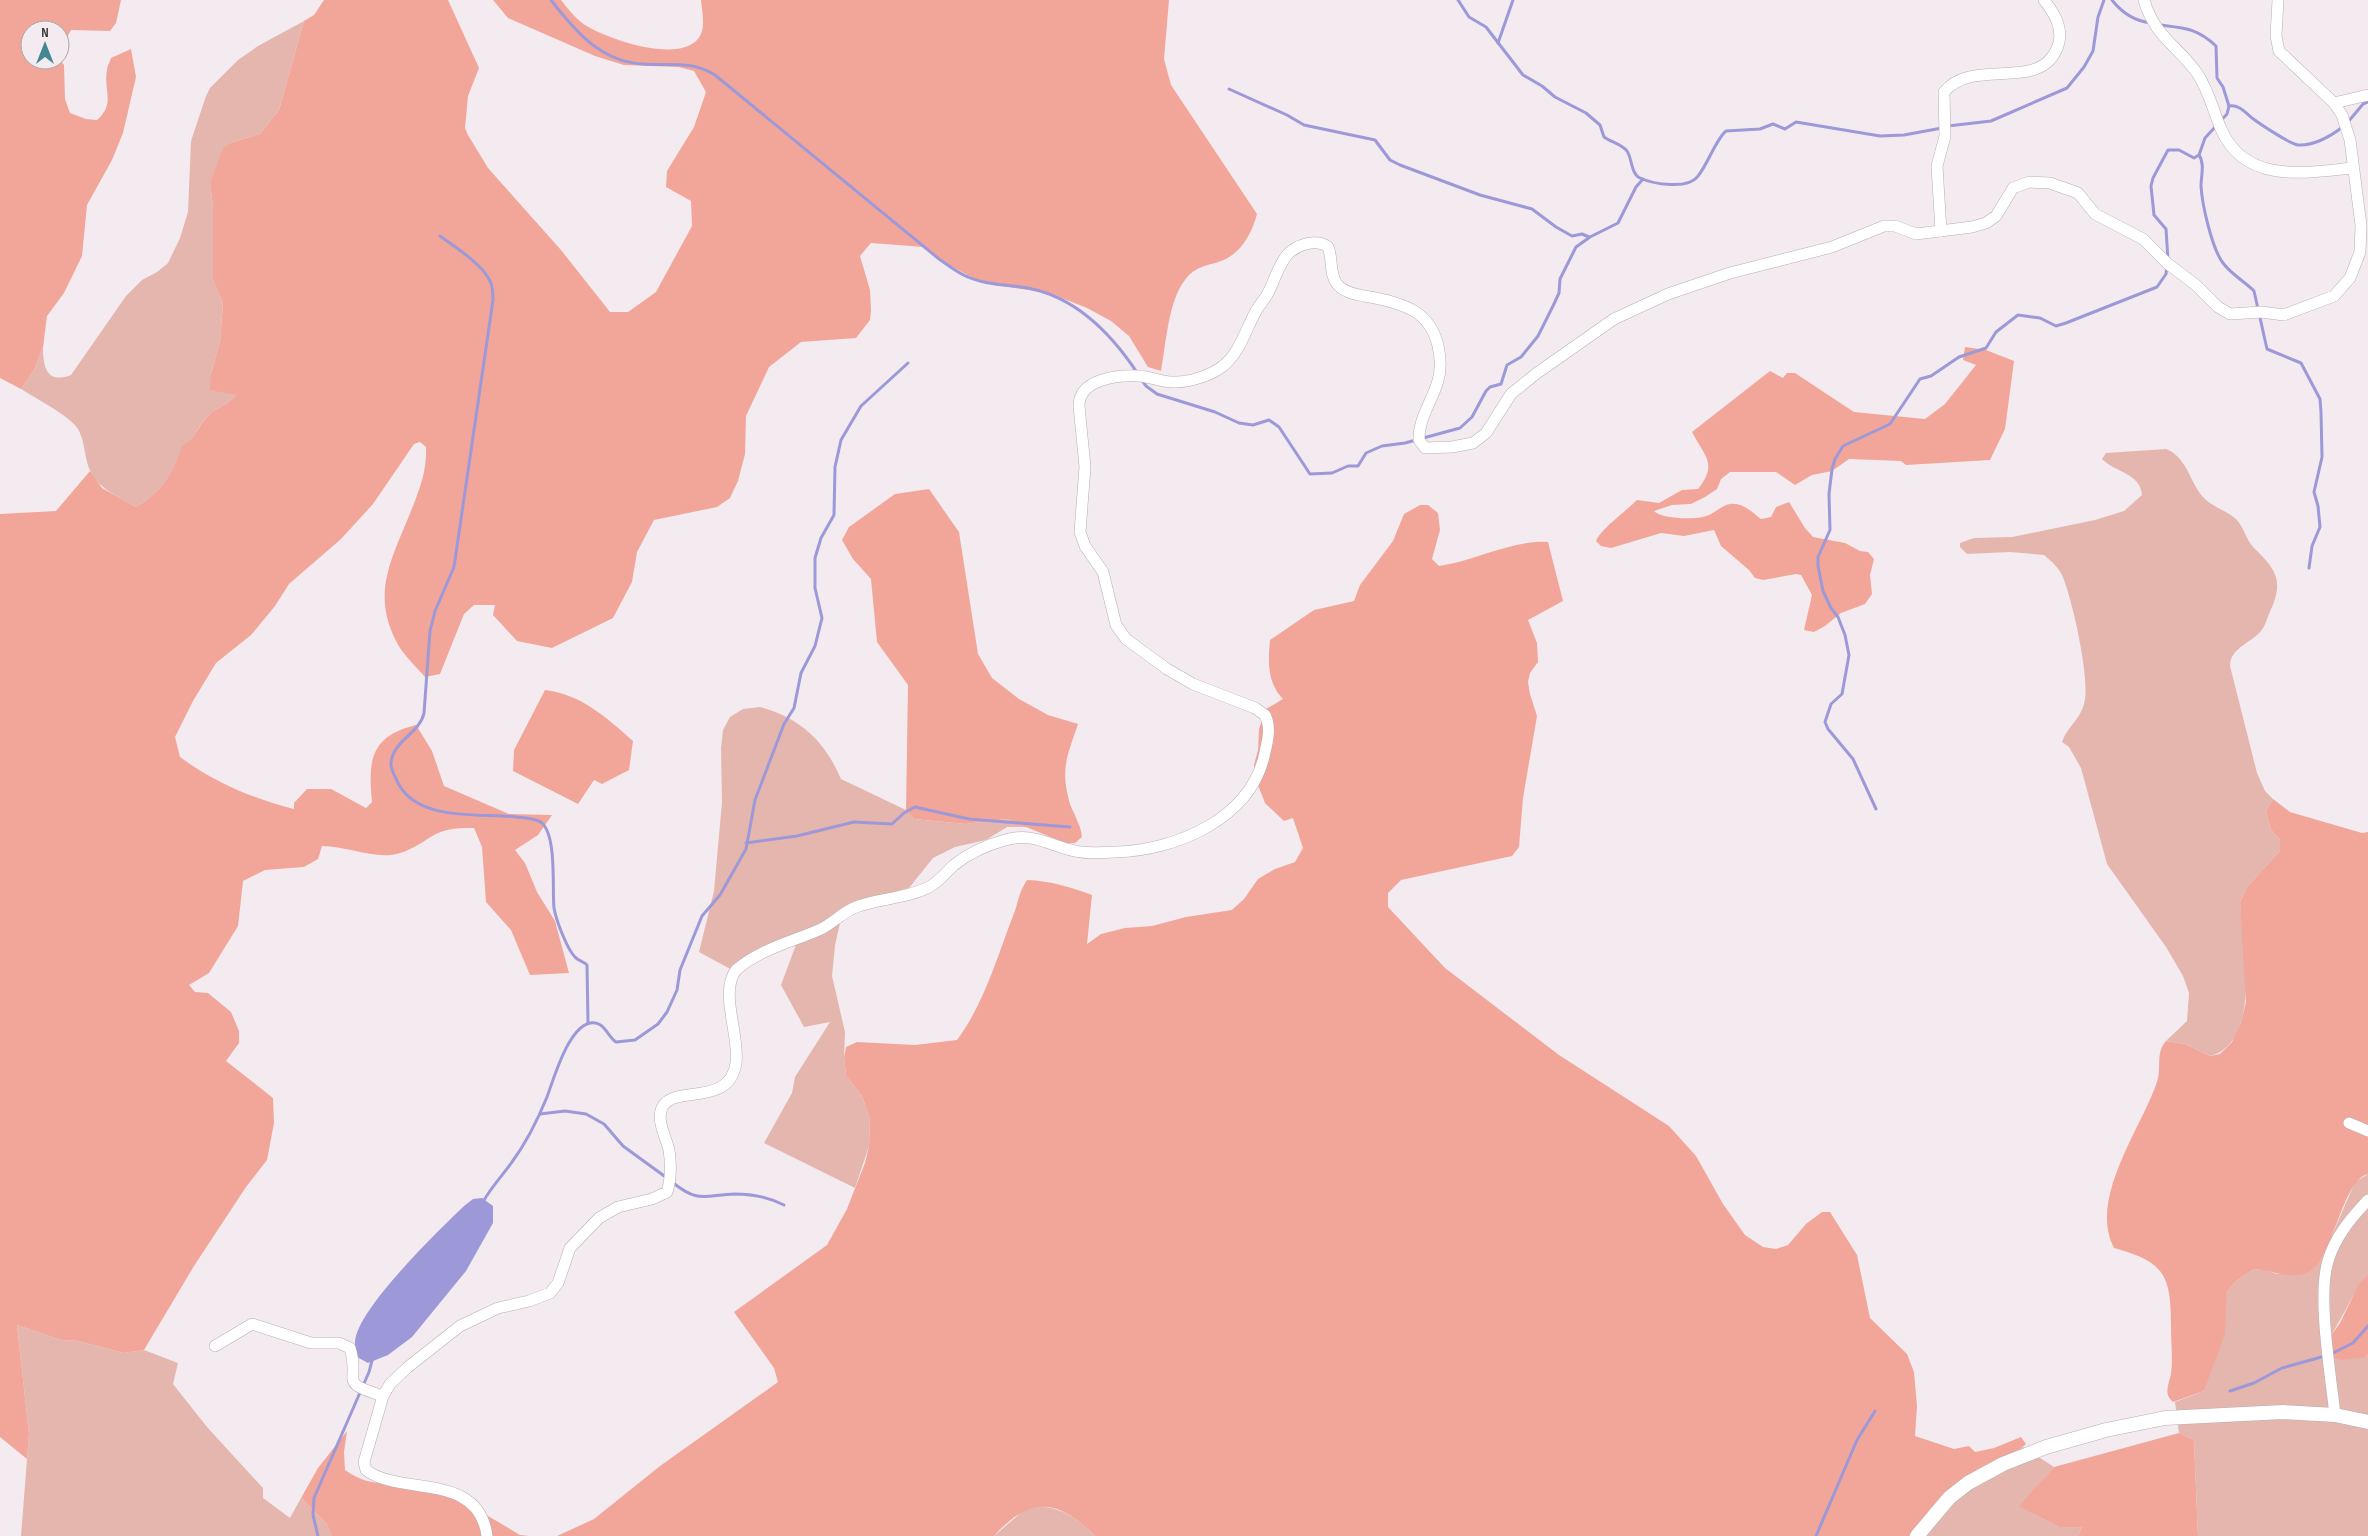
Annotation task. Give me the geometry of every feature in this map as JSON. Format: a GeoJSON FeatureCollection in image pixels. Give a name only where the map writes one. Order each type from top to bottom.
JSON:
{"type":"FeatureCollection","features":[{"type":"Feature","properties":{"kind":"street"},"geometry":{"type":"LineString","coordinates":[[1941,231],[1937,166],[1945,140],[1944,92],[1956,82],[1968,76],[2014,74],[2039,68],[2047,63],[2055,53],[2060,32],[2058,23],[2044,0]]}},
{"type":"Feature","properties":{"kind":"street"},"geometry":{"type":"LineString","coordinates":[[2144,0],[2161,35],[2198,76],[2207,91],[2222,131],[2235,151],[2244,160],[2278,172],[2301,174],[2352,168]]}},
{"type":"Feature","properties":{"kind":"street"},"geometry":{"type":"LineString","coordinates":[[487,1536],[484,1523],[476,1510],[462,1497],[424,1485],[380,1477],[366,1470],[364,1462],[384,1396],[390,1384],[408,1367],[460,1326],[498,1308],[542,1296],[554,1289],[570,1248],[599,1218],[618,1207],[652,1199],[667,1192],[670,1164],[661,1122],[662,1108],[669,1100],[713,1091],[731,1077],[735,1069],[737,1050],[729,988],[733,973],[741,966],[776,947],[819,930],[856,907],[899,897],[929,887],[967,855],[1004,840],[1027,836],[1080,851],[1136,851],[1174,842],[1202,830],[1221,817],[1245,794],[1264,758],[1268,732],[1265,715],[1255,708],[1193,684],[1167,669],[1126,639],[1112,617],[1103,572],[1085,546],[1080,532],[1085,467],[1079,406],[1079,398],[1082,391],[1098,381],[1111,378],[1140,376],[1177,382],[1217,370],[1228,362],[1269,291],[1286,256],[1306,244],[1319,243],[1328,247],[1334,278],[1340,287],[1349,292],[1404,306],[1422,315],[1430,324],[1437,340],[1440,372],[1437,387],[1422,421],[1419,440],[1425,448],[1464,445],[1473,443],[1486,433],[1511,394],[1537,373],[1614,319],[1668,294],[1730,274],[1832,246],[1884,226],[1895,226],[1916,234],[1972,227],[1991,220],[2013,188],[2029,182],[2050,184],[2078,192],[2095,214],[2139,236],[2168,264],[2196,285],[2225,312],[2235,315],[2261,312],[2284,315],[2334,296],[2350,278],[2360,252],[2360,239],[2347,127],[2334,103],[2279,51],[2276,36],[2278,0]]}},
{"type":"Feature","properties":{"kind":"street"},"geometry":{"type":"LineString","coordinates":[[2334,103],[2368,95]]}},
{"type":"Feature","properties":{"kind":"street"},"geometry":{"type":"LineString","coordinates":[[2349,1123],[2368,1131]]}},
{"type":"Feature","properties":{"kind":"street"},"geometry":{"type":"LineString","coordinates":[[2335,1415],[2325,1319],[2327,1263],[2335,1244],[2347,1224],[2368,1200]]}},
{"type":"Feature","properties":{"kind":"street"},"geometry":{"type":"LineString","coordinates":[[215,1346],[252,1324],[311,1343],[344,1344],[350,1348],[352,1353],[353,1381],[356,1386],[384,1396]]}},
{"type":"Feature","properties":{"kind":"street"},"geometry":{"type":"LineString","coordinates":[[1917,1536],[1949,1498],[1968,1483],[2003,1464],[2046,1447],[2097,1432],[2165,1418],[2283,1412],[2335,1415],[2368,1422]]}},
{"type":"Feature","properties":{"kind":"shaded area"},"geometry":{"type":"Polygon","coordinates":[[[0,0],[121,0],[116,23],[110,31],[71,30],[70,32],[70,20],[20,20],[20,70],[64,70],[65,99],[70,113],[86,119],[97,120],[103,114],[108,96],[107,67],[111,58],[131,49],[136,77],[123,133],[112,160],[87,205],[82,256],[64,293],[47,316],[43,347],[34,370],[21,389],[0,378],[0,0]]]}},
{"type":"Feature","properties":{"kind":"shaded area"},"geometry":{"type":"Polygon","coordinates":[[[324,0],[448,0],[479,68],[468,96],[465,128],[468,135],[488,168],[561,250],[610,312],[628,312],[656,292],[692,226],[691,201],[666,187],[667,171],[694,127],[706,92],[694,71],[679,67],[624,65],[595,56],[508,18],[493,0],[561,0],[578,19],[596,31],[627,43],[664,49],[680,48],[693,44],[701,34],[703,22],[701,0],[1169,0],[1164,59],[1171,85],[1257,214],[1249,235],[1240,248],[1228,258],[1193,272],[1179,289],[1168,324],[1161,371],[1148,367],[1129,336],[1111,321],[1087,308],[1049,293],[994,285],[973,278],[944,262],[924,247],[871,243],[860,256],[870,290],[870,320],[856,338],[801,342],[769,367],[746,416],[745,454],[738,481],[730,498],[717,507],[654,520],[637,552],[632,582],[613,618],[552,648],[517,641],[493,615],[495,605],[474,605],[464,614],[440,674],[425,677],[400,648],[391,629],[386,611],[385,593],[392,559],[416,499],[424,470],[426,447],[420,442],[414,444],[373,504],[341,539],[289,584],[275,606],[251,635],[216,663],[193,701],[175,737],[180,757],[207,775],[234,789],[294,809],[294,803],[307,789],[331,789],[366,808],[372,802],[371,774],[375,752],[389,736],[416,725],[432,751],[444,786],[509,814],[552,815],[538,835],[515,850],[525,863],[537,892],[555,921],[569,973],[530,975],[511,930],[486,902],[482,847],[474,828],[441,832],[409,850],[391,855],[322,846],[318,859],[304,867],[265,870],[243,881],[238,926],[209,973],[189,985],[195,992],[208,993],[231,1012],[239,1031],[239,1043],[226,1061],[273,1098],[274,1123],[267,1160],[246,1187],[194,1266],[144,1350],[124,1353],[78,1341],[61,1340],[17,1325],[29,1434],[27,1459],[0,1437],[0,514],[56,511],[90,471],[102,488],[136,507],[160,488],[175,465],[182,446],[191,439],[204,420],[236,395],[210,390],[211,374],[220,341],[223,303],[213,280],[213,208],[210,183],[223,148],[233,142],[260,134],[279,110],[304,21],[314,15],[324,0]]]}},
{"type":"Feature","properties":{"kind":"shaded area"},"geometry":{"type":"Polygon","coordinates":[[[304,21],[279,110],[260,134],[233,142],[210,183],[213,208],[213,280],[223,303],[220,341],[211,374],[236,395],[204,420],[188,443],[183,446],[166,481],[153,495],[136,507],[113,494],[94,478],[87,462],[83,441],[74,424],[21,389],[34,370],[43,347],[44,362],[52,376],[63,377],[71,375],[126,296],[142,280],[157,272],[168,263],[180,238],[188,212],[191,141],[210,88],[238,60],[258,46],[304,21]]]}},
{"type":"Feature","properties":{"kind":"shaded area"},"geometry":{"type":"Polygon","coordinates":[[[1965,347],[1986,350],[2014,361],[2005,429],[1990,460],[1906,465],[1901,461],[1849,459],[1832,471],[1812,475],[1795,485],[1776,472],[1730,472],[1721,479],[1717,489],[1705,497],[1691,504],[1672,505],[1654,511],[1664,516],[1694,518],[1709,515],[1724,506],[1734,504],[1747,508],[1761,519],[1771,517],[1776,507],[1789,502],[1805,528],[1813,537],[1845,543],[1860,551],[1868,552],[1874,559],[1870,575],[1872,594],[1865,604],[1841,613],[1814,632],[1804,630],[1812,595],[1801,575],[1796,574],[1763,580],[1755,578],[1749,570],[1721,546],[1714,530],[1684,536],[1661,533],[1611,548],[1601,546],[1596,541],[1608,526],[1637,500],[1659,503],[1682,490],[1698,489],[1704,480],[1708,467],[1705,454],[1692,432],[1770,371],[1783,378],[1787,373],[1795,373],[1854,412],[1925,419],[1945,404],[1976,365],[1963,360],[1965,347]]]}},
{"type":"Feature","properties":{"kind":"shaded area"},"geometry":{"type":"Polygon","coordinates":[[[2166,449],[2180,460],[2203,497],[2239,522],[2251,545],[2269,564],[2276,578],[2277,585],[2274,603],[2264,627],[2257,635],[2237,650],[2233,655],[2230,666],[2257,773],[2265,791],[2273,799],[2266,811],[2271,830],[2280,839],[2280,851],[2247,887],[2240,902],[2246,965],[2244,1012],[2237,1032],[2227,1047],[2210,1056],[2185,1044],[2166,1041],[2187,1021],[2189,993],[2183,976],[2166,947],[2107,864],[2081,768],[2069,747],[2062,742],[2081,712],[2086,687],[2079,636],[2062,575],[2044,555],[2010,552],[1967,554],[1960,547],[1960,543],[1974,538],[2012,537],[2095,520],[2124,511],[2142,495],[2140,488],[2132,478],[2102,459],[2106,453],[2166,449]]]}},
{"type":"Feature","properties":{"kind":"shaded area"},"geometry":{"type":"Polygon","coordinates":[[[929,489],[959,532],[978,654],[992,678],[1019,699],[1048,715],[1078,724],[1068,754],[1065,772],[1070,804],[1079,824],[1082,837],[1075,843],[1065,843],[1007,819],[965,824],[914,819],[906,810],[908,685],[877,642],[871,579],[853,559],[842,540],[849,527],[895,494],[929,489]]]}},
{"type":"Feature","properties":{"kind":"shaded area"},"geometry":{"type":"Polygon","coordinates":[[[1420,505],[1428,505],[1438,513],[1440,530],[1432,559],[1439,566],[1520,544],[1548,542],[1563,601],[1528,620],[1537,643],[1538,662],[1530,673],[1528,682],[1537,716],[1523,798],[1519,847],[1512,856],[1401,880],[1388,893],[1388,907],[1445,968],[1559,1055],[1669,1126],[1696,1156],[1723,1204],[1745,1235],[1763,1247],[1776,1249],[1788,1245],[1806,1224],[1822,1212],[1830,1212],[1857,1255],[1870,1318],[1907,1354],[1914,1372],[1917,1406],[1915,1436],[1954,1449],[1969,1446],[1975,1452],[1994,1448],[2021,1437],[2026,1444],[2012,1454],[1965,1478],[1949,1490],[1909,1536],[1095,1536],[1069,1515],[1057,1509],[1044,1507],[1032,1508],[1020,1514],[1007,1523],[994,1536],[557,1536],[594,1519],[660,1466],[778,1382],[774,1368],[734,1312],[827,1245],[847,1209],[865,1163],[869,1146],[870,1119],[862,1096],[846,1076],[844,1058],[846,1047],[857,1042],[915,1045],[957,1040],[967,1026],[982,996],[1027,880],[1060,885],[1092,895],[1087,944],[1101,934],[1125,928],[1152,926],[1186,917],[1232,910],[1244,899],[1258,879],[1275,869],[1295,862],[1303,848],[1293,818],[1284,821],[1265,803],[1256,780],[1254,765],[1258,750],[1259,729],[1266,709],[1283,699],[1271,679],[1269,664],[1270,640],[1314,610],[1354,601],[1360,585],[1393,541],[1404,514],[1420,505]]]}},
{"type":"Feature","properties":{"kind":"shaded area"},"geometry":{"type":"Polygon","coordinates":[[[545,690],[570,696],[593,708],[633,741],[629,770],[602,784],[594,780],[578,804],[513,771],[514,750],[545,690]]]}},
{"type":"Feature","properties":{"kind":"shaded area"},"geometry":{"type":"Polygon","coordinates":[[[760,707],[787,718],[810,733],[827,753],[841,779],[906,810],[914,819],[965,824],[1007,819],[1028,827],[1007,827],[986,840],[955,847],[933,858],[909,888],[857,903],[843,910],[835,945],[832,976],[845,1032],[844,1058],[846,1076],[862,1096],[870,1119],[869,1146],[855,1188],[764,1143],[792,1093],[795,1077],[830,1022],[804,1027],[781,985],[800,934],[734,971],[699,952],[714,891],[722,802],[721,748],[723,730],[730,717],[743,709],[760,707]]]}},
{"type":"Feature","properties":{"kind":"shaded area"},"geometry":{"type":"Polygon","coordinates":[[[2273,799],[2290,812],[2362,833],[2368,832],[2368,1174],[2359,1179],[2351,1190],[2324,1254],[2316,1266],[2307,1273],[2300,1275],[2280,1274],[2254,1269],[2236,1281],[2227,1292],[2225,1334],[2204,1391],[2173,1402],[2167,1392],[2172,1357],[2171,1309],[2166,1283],[2162,1273],[2154,1265],[2131,1253],[2114,1248],[2108,1229],[2108,1208],[2112,1186],[2120,1164],[2157,1082],[2161,1050],[2166,1041],[2185,1044],[2210,1056],[2220,1054],[2232,1042],[2241,1023],[2246,1002],[2240,902],[2247,887],[2280,851],[2280,839],[2271,830],[2266,811],[2273,799]]]}},
{"type":"Feature","properties":{"kind":"shaded area"},"geometry":{"type":"Polygon","coordinates":[[[2368,1174],[2368,1274],[2357,1289],[2329,1338],[2366,1357],[2368,1355],[2368,1536],[2198,1536],[2194,1440],[2179,1433],[2175,1402],[2204,1391],[2225,1310],[2227,1292],[2236,1281],[2254,1269],[2277,1274],[2307,1273],[2314,1267],[2333,1233],[2355,1182],[2368,1174]]]}},
{"type":"Feature","properties":{"kind":"shaded area"},"geometry":{"type":"Polygon","coordinates":[[[482,1198],[493,1206],[493,1223],[466,1271],[412,1337],[388,1355],[368,1363],[357,1357],[355,1342],[359,1328],[383,1291],[419,1251],[464,1206],[473,1199],[482,1198]]]}},
{"type":"Feature","properties":{"kind":"shaded area"},"geometry":{"type":"Polygon","coordinates":[[[2368,1274],[2368,1355],[2366,1357],[2341,1360],[2330,1356],[2329,1338],[2340,1323],[2358,1286],[2368,1274]]]}},
{"type":"Feature","properties":{"kind":"shaded area"},"geometry":{"type":"Polygon","coordinates":[[[17,1325],[61,1340],[78,1341],[124,1353],[144,1350],[178,1363],[173,1384],[207,1427],[263,1488],[263,1498],[290,1518],[301,1498],[326,1523],[332,1536],[21,1536],[29,1434],[17,1325]]]}},
{"type":"Feature","properties":{"kind":"shaded area"},"geometry":{"type":"Polygon","coordinates":[[[347,1431],[344,1452],[345,1470],[355,1476],[371,1482],[426,1488],[468,1505],[520,1535],[530,1536],[332,1536],[326,1523],[301,1498],[318,1468],[347,1431]]]}},
{"type":"Feature","properties":{"kind":"shaded area"},"geometry":{"type":"Polygon","coordinates":[[[2179,1433],[2194,1440],[2198,1536],[2078,1536],[2082,1527],[2059,1527],[2019,1506],[2054,1467],[2179,1433]]]}},
{"type":"Feature","properties":{"kind":"shaded area"},"geometry":{"type":"Polygon","coordinates":[[[2023,1447],[2054,1467],[2020,1506],[2059,1527],[2082,1527],[2078,1536],[1909,1536],[1935,1503],[1965,1478],[2023,1447]]]}},
{"type":"Feature","properties":{"kind":"shaded area"},"geometry":{"type":"Polygon","coordinates":[[[1037,1506],[1054,1509],[1069,1515],[1095,1536],[994,1536],[1024,1510],[1037,1506]]]}},
{"type":"Feature","properties":{"kind":"waterway"},"geometry":{"type":"LineString","coordinates":[[551,0],[590,43],[614,58],[643,64],[689,65],[715,75],[939,259],[976,280],[1032,289],[1064,301],[1079,310],[1106,333],[1138,374]]}},
{"type":"Feature","properties":{"kind":"waterway"},"geometry":{"type":"LineString","coordinates":[[1458,0],[1469,17],[1486,27],[1523,75],[1542,86],[1555,97],[1586,113],[1600,125],[1604,137],[1627,151],[1637,176],[1653,182],[1679,184],[1693,180],[1702,171],[1726,131],[1760,129],[1773,124],[1785,129],[1796,122],[1880,136],[1904,135],[1942,128]]}},
{"type":"Feature","properties":{"kind":"waterway"},"geometry":{"type":"LineString","coordinates":[[1498,43],[1513,0]]}},
{"type":"Feature","properties":{"kind":"waterway"},"geometry":{"type":"LineString","coordinates":[[1948,126],[1991,121],[2067,88],[2084,67],[2093,51],[2098,17],[2104,0]]}},
{"type":"Feature","properties":{"kind":"waterway"},"geometry":{"type":"LineString","coordinates":[[2112,0],[2129,16],[2151,23]]}},
{"type":"Feature","properties":{"kind":"waterway"},"geometry":{"type":"LineString","coordinates":[[2160,25],[2196,32],[2216,46],[2217,78],[2223,87],[2229,106],[2227,114],[2205,138],[2199,155],[2202,166],[2202,194],[2211,237],[2223,263],[2254,291],[2267,349],[2301,363],[2320,399],[2322,457],[2314,492],[2318,506],[2320,527],[2312,546],[2309,568]]}},
{"type":"Feature","properties":{"kind":"waterway"},"geometry":{"type":"LineString","coordinates":[[1229,89],[1287,115],[1304,125],[1375,140],[1390,160],[1400,165],[1480,195],[1532,209],[1572,236],[1582,234],[1589,237]]}},
{"type":"Feature","properties":{"kind":"waterway"},"geometry":{"type":"LineString","coordinates":[[2348,122],[2363,104],[2368,102]]}},
{"type":"Feature","properties":{"kind":"waterway"},"geometry":{"type":"LineString","coordinates":[[2229,106],[2238,107],[2256,121],[2298,145],[2317,142],[2344,126]]}},
{"type":"Feature","properties":{"kind":"waterway"},"geometry":{"type":"LineString","coordinates":[[2168,260],[2166,229],[2154,215],[2151,186],[2153,178],[2168,150],[2179,150],[2194,158],[2199,155]]}},
{"type":"Feature","properties":{"kind":"waterway"},"geometry":{"type":"LineString","coordinates":[[1141,379],[1146,386],[1157,394],[1215,412],[1239,423],[1253,425],[1269,420],[1279,427],[1310,474],[1332,473],[1348,466],[1358,466],[1366,453],[1382,446],[1405,443],[1460,428],[1472,417],[1486,391],[1490,387],[1501,384],[1507,365],[1521,357],[1538,336],[1559,293],[1560,279],[1576,247],[1590,237],[1618,223],[1636,187],[1643,179]]}},
{"type":"Feature","properties":{"kind":"waterway"},"geometry":{"type":"LineString","coordinates":[[440,236],[481,268],[492,285],[493,300],[454,567],[435,611],[430,631],[424,713],[418,726],[393,754],[391,767],[398,783],[407,795],[420,804],[435,810],[468,815],[526,818],[542,823],[547,830],[552,851],[554,908],[557,920],[572,953],[587,965],[588,1023]]}},
{"type":"Feature","properties":{"kind":"waterway"},"geometry":{"type":"LineString","coordinates":[[1876,809],[1853,759],[1828,729],[1825,722],[1831,704],[1842,694],[1849,655],[1845,635],[1838,617],[1831,608],[1823,591],[1818,566],[1818,557],[1830,530],[1829,494],[1835,459],[1843,446],[1890,424],[1920,379],[1931,376],[1959,357],[1986,348],[1996,332],[2018,315],[2040,318],[2056,326],[2066,323],[2157,287],[2166,274],[2167,266]]}},
{"type":"Feature","properties":{"kind":"waterway"},"geometry":{"type":"LineString","coordinates":[[483,1202],[527,1139],[547,1097],[563,1055],[575,1034],[582,1027],[595,1023],[602,1026],[616,1042],[635,1040],[658,1024],[667,1012],[677,990],[680,970],[702,916],[720,895],[746,849],[755,800],[784,724],[794,708],[801,673],[815,646],[822,618],[815,588],[815,558],[821,538],[834,515],[835,467],[841,440],[861,406],[908,363]]}},
{"type":"Feature","properties":{"kind":"waterway"},"geometry":{"type":"LineString","coordinates":[[746,843],[797,836],[854,822],[892,824],[904,813],[915,807],[969,819],[1070,827]]}},
{"type":"Feature","properties":{"kind":"waterway"},"geometry":{"type":"LineString","coordinates":[[540,1114],[565,1111],[586,1114],[604,1124],[623,1146],[667,1178]]}},
{"type":"Feature","properties":{"kind":"waterway"},"geometry":{"type":"LineString","coordinates":[[672,1182],[681,1189],[696,1196],[735,1194],[760,1196],[784,1205]]}},
{"type":"Feature","properties":{"kind":"waterway"},"geometry":{"type":"LineString","coordinates":[[2331,1354],[2353,1343],[2368,1326]]}},
{"type":"Feature","properties":{"kind":"waterway"},"geometry":{"type":"LineString","coordinates":[[2230,1391],[2254,1383],[2282,1368],[2325,1356]]}},
{"type":"Feature","properties":{"kind":"waterway"},"geometry":{"type":"LineString","coordinates":[[318,1536],[313,1515],[314,1498],[369,1372],[373,1357]]}},
{"type":"Feature","properties":{"kind":"waterway"},"geometry":{"type":"LineString","coordinates":[[1816,1536],[1857,1440],[1875,1411]]}}]}
